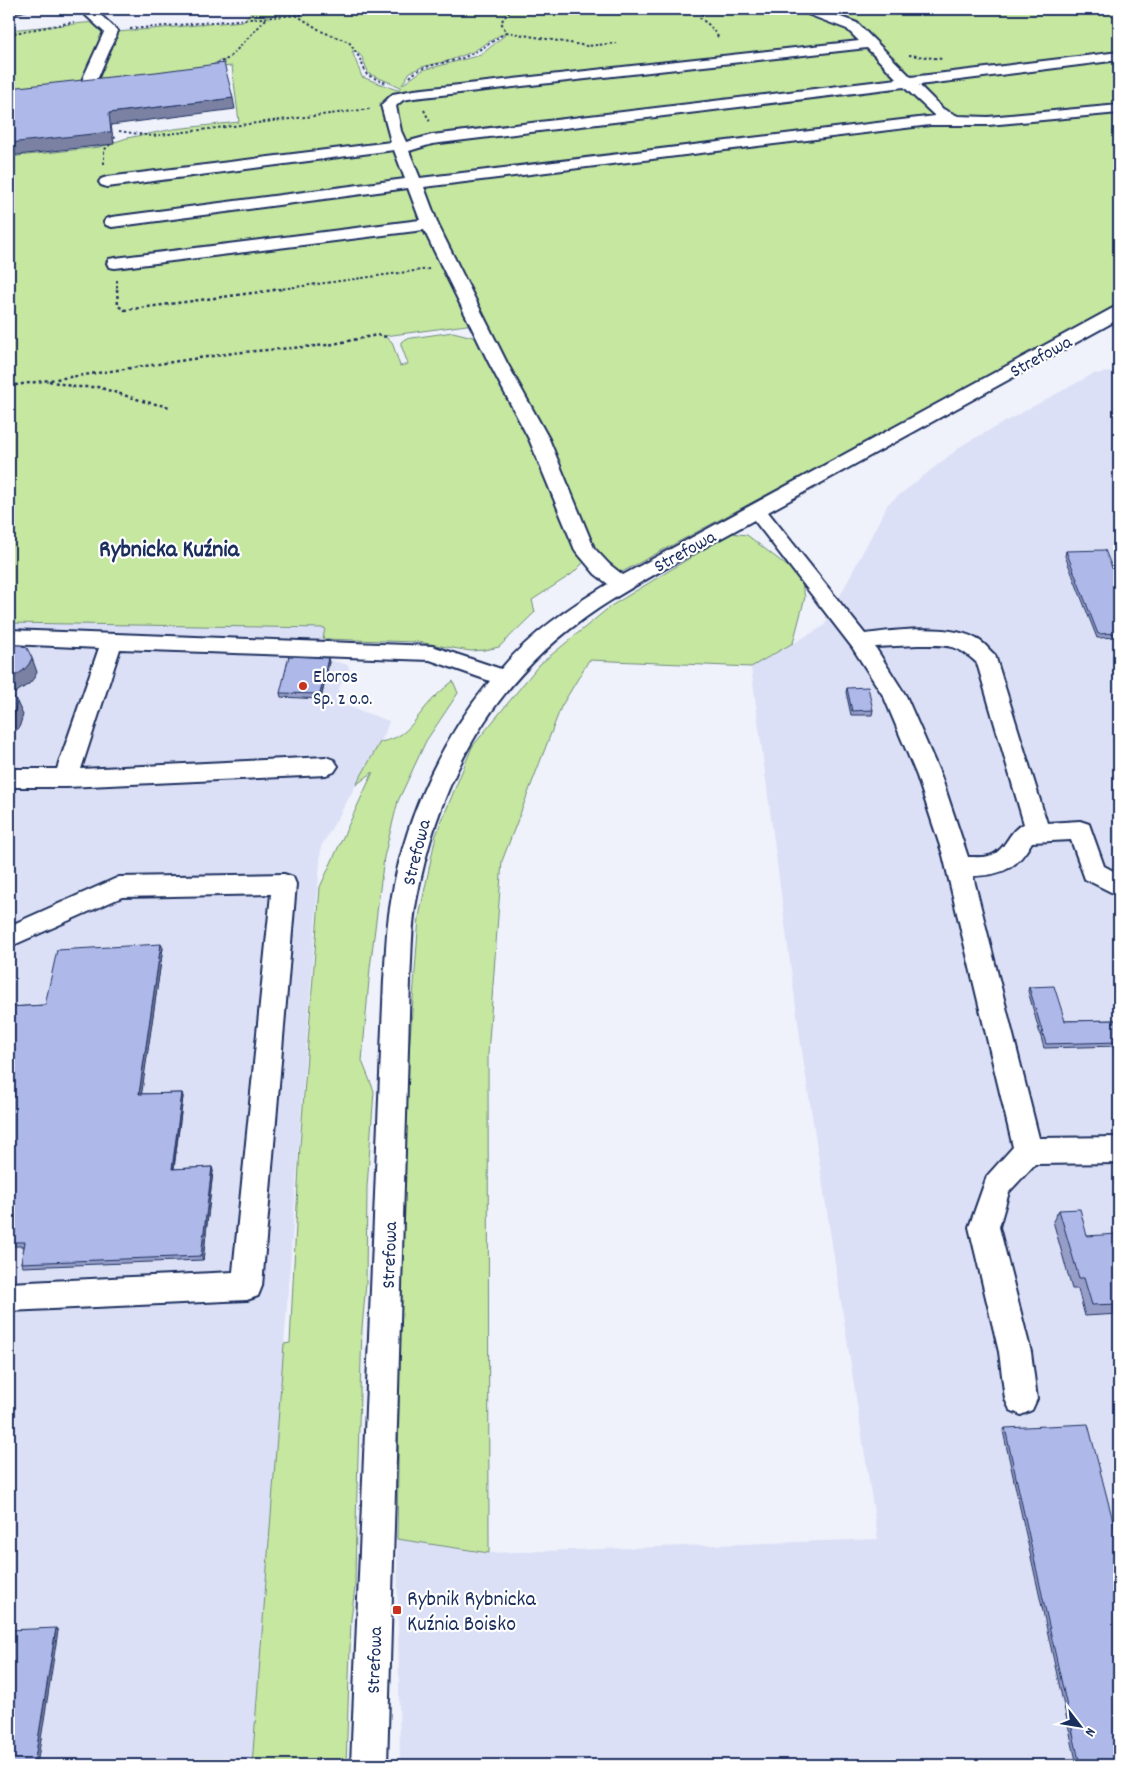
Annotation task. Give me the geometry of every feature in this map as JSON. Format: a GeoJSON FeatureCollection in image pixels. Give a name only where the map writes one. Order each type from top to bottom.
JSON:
{"type":"FeatureCollection","features":[{"type":"Feature","properties":{"kind":"street"},"geometry":{"type":"LineString","coordinates":[[807,9],[852,26],[938,112],[955,120]]}},
{"type":"Feature","properties":{"kind":"street"},"geometry":{"type":"LineString","coordinates":[[89,11],[111,31],[81,87],[123,82]]}},
{"type":"Feature","properties":{"kind":"street"},"geometry":{"type":"LineString","coordinates":[[622,584],[597,564],[585,550],[539,439],[498,363],[430,224],[394,131],[392,113],[388,108],[390,102],[398,97],[414,94],[871,45]]}},
{"type":"Feature","properties":{"kind":"street"},"geometry":{"type":"LineString","coordinates":[[107,182],[401,146],[432,140],[1119,56]]}},
{"type":"Feature","properties":{"kind":"street"},"geometry":{"type":"LineString","coordinates":[[112,222],[413,183],[930,121],[1007,120],[1119,109]]}},
{"type":"Feature","properties":{"kind":"street"},"geometry":{"type":"LineString","coordinates":[[115,263],[430,224]]}},
{"type":"Feature","properties":{"kind":"street","name":"Strefowa"},"geometry":{"type":"LineString","coordinates":[[369,1765],[397,980],[404,898],[416,841],[438,780],[468,727],[504,678],[532,649],[562,623],[622,584],[1119,312]]}},
{"type":"Feature","properties":{"kind":"street"},"geometry":{"type":"LineString","coordinates":[[756,510],[860,642],[895,696],[929,776],[959,867],[1028,1151]]}},
{"type":"Feature","properties":{"kind":"street"},"geometry":{"type":"LineString","coordinates":[[9,637],[432,653],[504,678]]}},
{"type":"Feature","properties":{"kind":"street"},"geometry":{"type":"LineString","coordinates":[[860,642],[883,638],[951,638],[972,646],[986,660],[1038,832]]}},
{"type":"Feature","properties":{"kind":"street"},"geometry":{"type":"LineString","coordinates":[[66,778],[112,640]]}},
{"type":"Feature","properties":{"kind":"street"},"geometry":{"type":"LineString","coordinates":[[9,778],[66,778],[326,766]]}},
{"type":"Feature","properties":{"kind":"street"},"geometry":{"type":"LineString","coordinates":[[959,867],[993,866],[1014,852],[1025,833],[1080,830],[1094,872],[1119,886]]}},
{"type":"Feature","properties":{"kind":"street"},"geometry":{"type":"LineString","coordinates":[[9,937],[119,887],[284,884],[247,1286],[9,1297]]}},
{"type":"Feature","properties":{"kind":"street"},"geometry":{"type":"LineString","coordinates":[[1021,1399],[1015,1352],[984,1227],[997,1185],[1028,1151],[1119,1150]]}},
{"type":"Feature","properties":{"kind":"path"},"geometry":{"type":"LineString","coordinates":[[111,31],[369,9]]}},
{"type":"Feature","properties":{"kind":"path"},"geometry":{"type":"LineString","coordinates":[[506,32],[501,22],[510,9]]}},
{"type":"Feature","properties":{"kind":"path"},"geometry":{"type":"LineString","coordinates":[[706,9],[700,18],[719,38]]}},
{"type":"Feature","properties":{"kind":"path"},"geometry":{"type":"LineString","coordinates":[[9,34],[68,24],[89,11]]}},
{"type":"Feature","properties":{"kind":"path"},"geometry":{"type":"LineString","coordinates":[[295,14],[323,32],[345,40],[359,57],[367,75],[386,84]]}},
{"type":"Feature","properties":{"kind":"path"},"geometry":{"type":"LineString","coordinates":[[209,69],[229,58],[268,17]]}},
{"type":"Feature","properties":{"kind":"path"},"geometry":{"type":"LineString","coordinates":[[406,80],[416,70],[468,56],[506,32],[587,46],[616,43]]}},
{"type":"Feature","properties":{"kind":"path"},"geometry":{"type":"LineString","coordinates":[[871,45],[896,54],[942,59],[974,68],[984,74]]}},
{"type":"Feature","properties":{"kind":"path"},"geometry":{"type":"LineString","coordinates":[[119,131],[152,136],[388,108]]}},
{"type":"Feature","properties":{"kind":"path"},"geometry":{"type":"LineString","coordinates":[[9,386],[233,353],[328,345],[377,335],[387,338]]}},
{"type":"Feature","properties":{"kind":"path"},"geometry":{"type":"LineString","coordinates":[[45,381],[75,387],[98,387],[146,402],[170,407]]}},
{"type":"Feature","properties":{"kind":"shaded area"},"geometry":{"type":"Polygon","coordinates":[[[1119,371],[1119,1765],[400,1765],[397,1539],[489,1553],[878,1539],[801,1045],[751,667],[824,626],[888,504],[964,444],[1093,374],[1119,371]]]}},
{"type":"Feature","properties":{"kind":"shaded area"},"geometry":{"type":"Polygon","coordinates":[[[9,623],[326,628],[318,657],[348,665],[350,674],[340,685],[336,702],[389,721],[384,736],[321,847],[253,1765],[9,1765],[9,623]]]}},
{"type":"Feature","properties":{"kind":"green space"},"geometry":{"type":"Polygon","coordinates":[[[288,9],[1062,9],[1054,10],[1047,15],[1083,9],[1119,9],[1119,306],[620,573],[595,551],[572,574],[532,600],[535,612],[499,647],[470,651],[418,642],[323,639],[325,628],[9,623],[9,157],[100,147],[127,138],[174,129],[239,122],[232,66],[212,68],[225,61],[219,61],[205,69],[90,82],[117,32],[243,21],[251,12],[288,9]],[[500,35],[472,52],[410,72],[402,85],[423,70],[481,55],[505,35],[500,35]],[[352,51],[362,77],[397,90],[401,87],[369,74],[362,57],[356,51],[352,51]],[[460,269],[443,271],[449,274],[474,324],[385,336],[392,342],[400,366],[408,364],[401,345],[401,342],[405,339],[453,332],[481,339],[460,269]]]}},
{"type":"Feature","properties":{"kind":"green space"},"geometry":{"type":"Polygon","coordinates":[[[95,22],[104,34],[81,82],[9,91],[9,30],[95,22]]]}},
{"type":"Feature","properties":{"kind":"green space"},"geometry":{"type":"Polygon","coordinates":[[[731,533],[747,535],[800,576],[805,597],[793,643],[751,667],[589,660],[561,707],[502,861],[488,1054],[489,1553],[397,1539],[403,1134],[419,917],[436,835],[472,747],[539,665],[611,606],[731,533]]]}},
{"type":"Feature","properties":{"kind":"green space"},"geometry":{"type":"Polygon","coordinates":[[[453,681],[458,693],[426,741],[398,801],[384,857],[370,968],[362,1061],[374,1091],[367,1187],[366,1283],[362,1328],[355,1587],[351,1619],[346,1765],[252,1765],[284,1344],[290,1343],[300,1146],[320,887],[373,772],[356,785],[380,742],[396,737],[407,730],[431,701],[453,681]]]}},
{"type":"Feature","properties":{"kind":"building"},"geometry":{"type":"Polygon","coordinates":[[[224,63],[233,98],[109,113],[111,132],[9,143],[9,88],[224,63]]]}},
{"type":"Feature","properties":{"kind":"building"},"geometry":{"type":"Polygon","coordinates":[[[1105,550],[1119,585],[1119,633],[1098,634],[1066,551],[1105,550]]]}},
{"type":"Feature","properties":{"kind":"building"},"geometry":{"type":"Polygon","coordinates":[[[9,645],[20,645],[27,648],[32,658],[24,670],[9,680],[9,645]]]}},
{"type":"Feature","properties":{"kind":"building","name":"Eloros Sp. z o.o."},"geometry":{"type":"Polygon","coordinates":[[[289,656],[328,658],[320,694],[280,693],[289,656]]]}},
{"type":"Feature","properties":{"kind":"building"},"geometry":{"type":"Polygon","coordinates":[[[868,687],[873,710],[852,711],[847,688],[868,687]]]}},
{"type":"Feature","properties":{"kind":"building"},"geometry":{"type":"Polygon","coordinates":[[[9,688],[17,702],[14,714],[9,718],[9,688]]]}},
{"type":"Feature","properties":{"kind":"building"},"geometry":{"type":"Polygon","coordinates":[[[161,944],[139,1094],[182,1093],[172,1169],[212,1167],[201,1256],[21,1263],[25,1242],[9,1242],[9,1007],[45,1005],[57,950],[161,944]]]}},
{"type":"Feature","properties":{"kind":"building"},"geometry":{"type":"Polygon","coordinates":[[[1054,986],[1065,1021],[1119,1020],[1119,1042],[1046,1044],[1029,987],[1054,986]]]}},
{"type":"Feature","properties":{"kind":"building"},"geometry":{"type":"Polygon","coordinates":[[[1080,1209],[1087,1236],[1117,1234],[1119,1242],[1119,1304],[1092,1305],[1084,1278],[1079,1278],[1059,1210],[1080,1209]]]}},
{"type":"Feature","properties":{"kind":"building"},"geometry":{"type":"Polygon","coordinates":[[[1088,1424],[1119,1544],[1119,1765],[1080,1765],[1005,1428],[1088,1424]]]}},
{"type":"Feature","properties":{"kind":"building"},"geometry":{"type":"Polygon","coordinates":[[[56,1628],[34,1765],[9,1765],[9,1630],[56,1628]]]}},
{"type":"Feature","properties":{"kind":"place","name":"Eloros Sp. z o.o."},"geometry":{"type":"Point","coordinates":[303,686]}},
{"type":"Feature","properties":{"kind":"place","name":"Rybnik Rybnicka Kuźnia Boisko"},"geometry":{"type":"Point","coordinates":[397,1610]}},
{"type":"Feature","properties":{"kind":"district","name":"Rybnicka Kuźnia"},"geometry":{"type":"Point","coordinates":[169,548]}}]}
